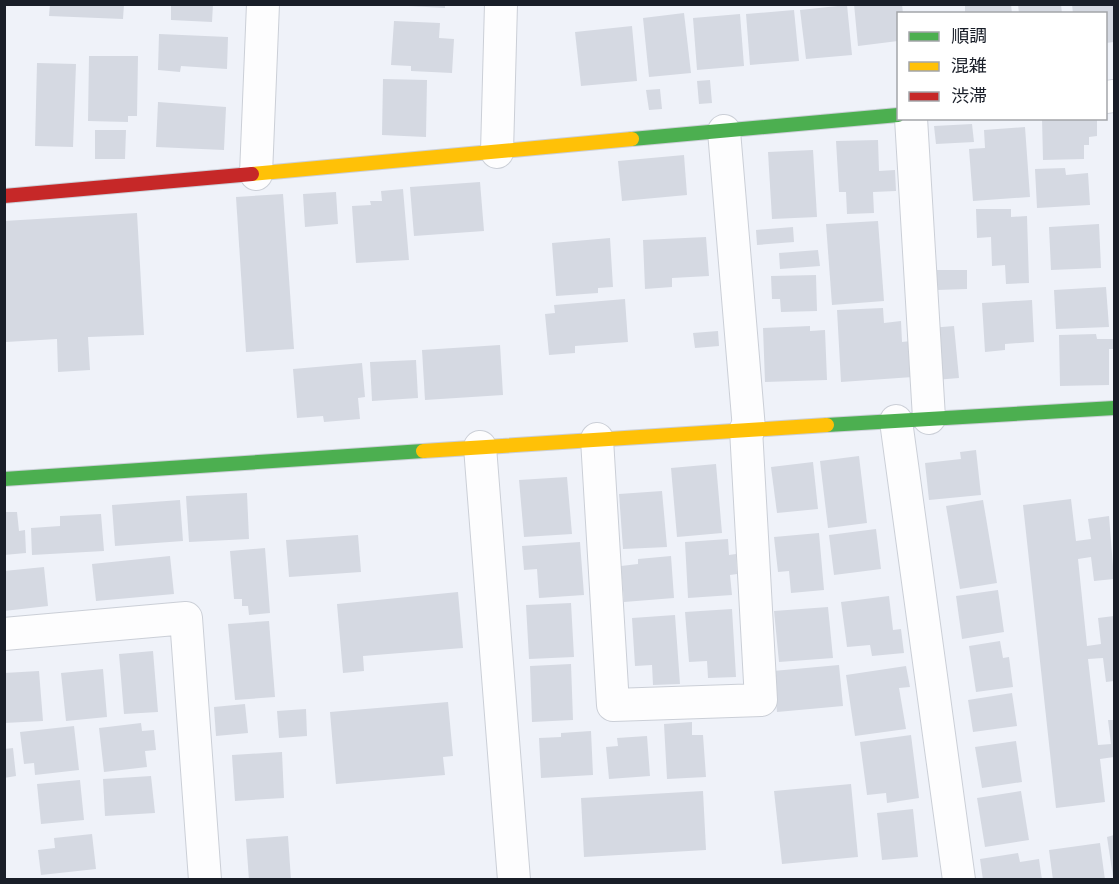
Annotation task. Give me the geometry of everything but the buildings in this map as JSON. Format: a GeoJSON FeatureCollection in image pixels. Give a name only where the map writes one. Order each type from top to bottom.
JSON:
{"type":"FeatureCollection","features":[{"type":"Feature","properties":{"kind":"street"},"geometry":{"type":"LineString","coordinates":[[256,174],[262,4]]}},
{"type":"Feature","properties":{"kind":"street"},"geometry":{"type":"LineString","coordinates":[[497,152],[501,4]]}},
{"type":"Feature","properties":{"kind":"street"},"geometry":{"type":"LineString","coordinates":[[4,196],[897,115]]}},
{"type":"Feature","properties":{"kind":"street"},"geometry":{"type":"LineString","coordinates":[[911,120],[929,418]]}},
{"type":"Feature","properties":{"kind":"street"},"geometry":{"type":"LineString","coordinates":[[597,439],[613,705],[761,700],[748,429],[724,131]]}},
{"type":"Feature","properties":{"kind":"street"},"geometry":{"type":"LineString","coordinates":[[4,479],[748,429],[1114,408]]}},
{"type":"Feature","properties":{"kind":"street"},"geometry":{"type":"LineString","coordinates":[[896,421],[959,879]]}},
{"type":"Feature","properties":{"kind":"street"},"geometry":{"type":"LineString","coordinates":[[480,447],[514,879]]}},
{"type":"Feature","properties":{"kind":"street"},"geometry":{"type":"LineString","coordinates":[[4,634],[186,618],[205,879]]}},
{"type":"Feature","properties":{"kind":"traffic: fast"},"geometry":{"type":"LineString","coordinates":[[632,139],[897,115]]}},
{"type":"Feature","properties":{"kind":"traffic: fast"},"geometry":{"type":"LineString","coordinates":[[827,425],[1114,408]]}},
{"type":"Feature","properties":{"kind":"traffic: fast"},"geometry":{"type":"LineString","coordinates":[[4,479],[423,451]]}},
{"type":"Feature","properties":{"kind":"traffic: slow"},"geometry":{"type":"LineString","coordinates":[[252,174],[632,139]]}},
{"type":"Feature","properties":{"kind":"traffic: slow"},"geometry":{"type":"LineString","coordinates":[[423,451],[827,425]]}},
{"type":"Feature","properties":{"kind":"traffic: jam"},"geometry":{"type":"LineString","coordinates":[[4,196],[252,174]]}}]}
